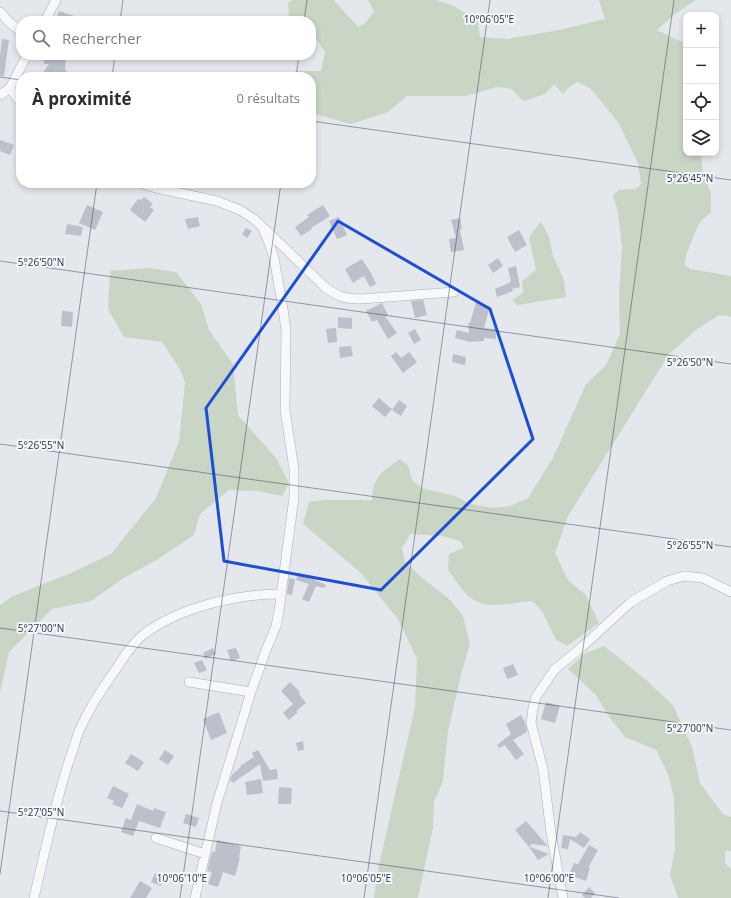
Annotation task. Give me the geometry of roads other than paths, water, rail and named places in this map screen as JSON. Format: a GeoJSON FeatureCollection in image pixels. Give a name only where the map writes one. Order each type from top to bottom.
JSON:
{"type":"FeatureCollection","features":[{"type":"Feature","properties":{"kind":"street"},"geometry":{"type":"LineString","coordinates":[[48,16],[56,0]]}},
{"type":"Feature","properties":{"kind":"street"},"geometry":{"type":"LineString","coordinates":[[0,12],[8,22],[16,28]]}},
{"type":"Feature","properties":{"kind":"street"},"geometry":{"type":"LineString","coordinates":[[18,72],[24,60]]}},
{"type":"Feature","properties":{"kind":"street"},"geometry":{"type":"LineString","coordinates":[[0,95],[10,88],[16,76]]}},
{"type":"Feature","properties":{"kind":"street"},"geometry":{"type":"LineString","coordinates":[[10,88],[16,97]]}},
{"type":"Feature","properties":{"kind":"street"},"geometry":{"type":"LineString","coordinates":[[156,188],[217,201],[240,210],[254,219],[326,288],[337,296],[349,299],[361,299],[454,292]]}},
{"type":"Feature","properties":{"kind":"street"},"geometry":{"type":"LineString","coordinates":[[195,898],[217,803],[251,692],[276,626],[294,497],[294,469],[285,410],[286,344],[283,309],[274,258],[263,228]]}},
{"type":"Feature","properties":{"kind":"street"},"geometry":{"type":"LineString","coordinates":[[563,898],[551,833],[543,770],[532,723],[533,708],[536,697],[554,670],[582,648],[631,602],[667,581],[684,576],[703,578],[731,592]]}},
{"type":"Feature","properties":{"kind":"street"},"geometry":{"type":"LineString","coordinates":[[34,898],[60,788],[80,730],[100,691],[129,650],[143,635],[180,614],[215,603],[242,597],[262,594],[281,594]]}},
{"type":"Feature","properties":{"kind":"street"},"geometry":{"type":"LineString","coordinates":[[189,682],[251,692]]}},
{"type":"Feature","properties":{"kind":"street"},"geometry":{"type":"LineString","coordinates":[[156,838],[205,854]]}}]}
